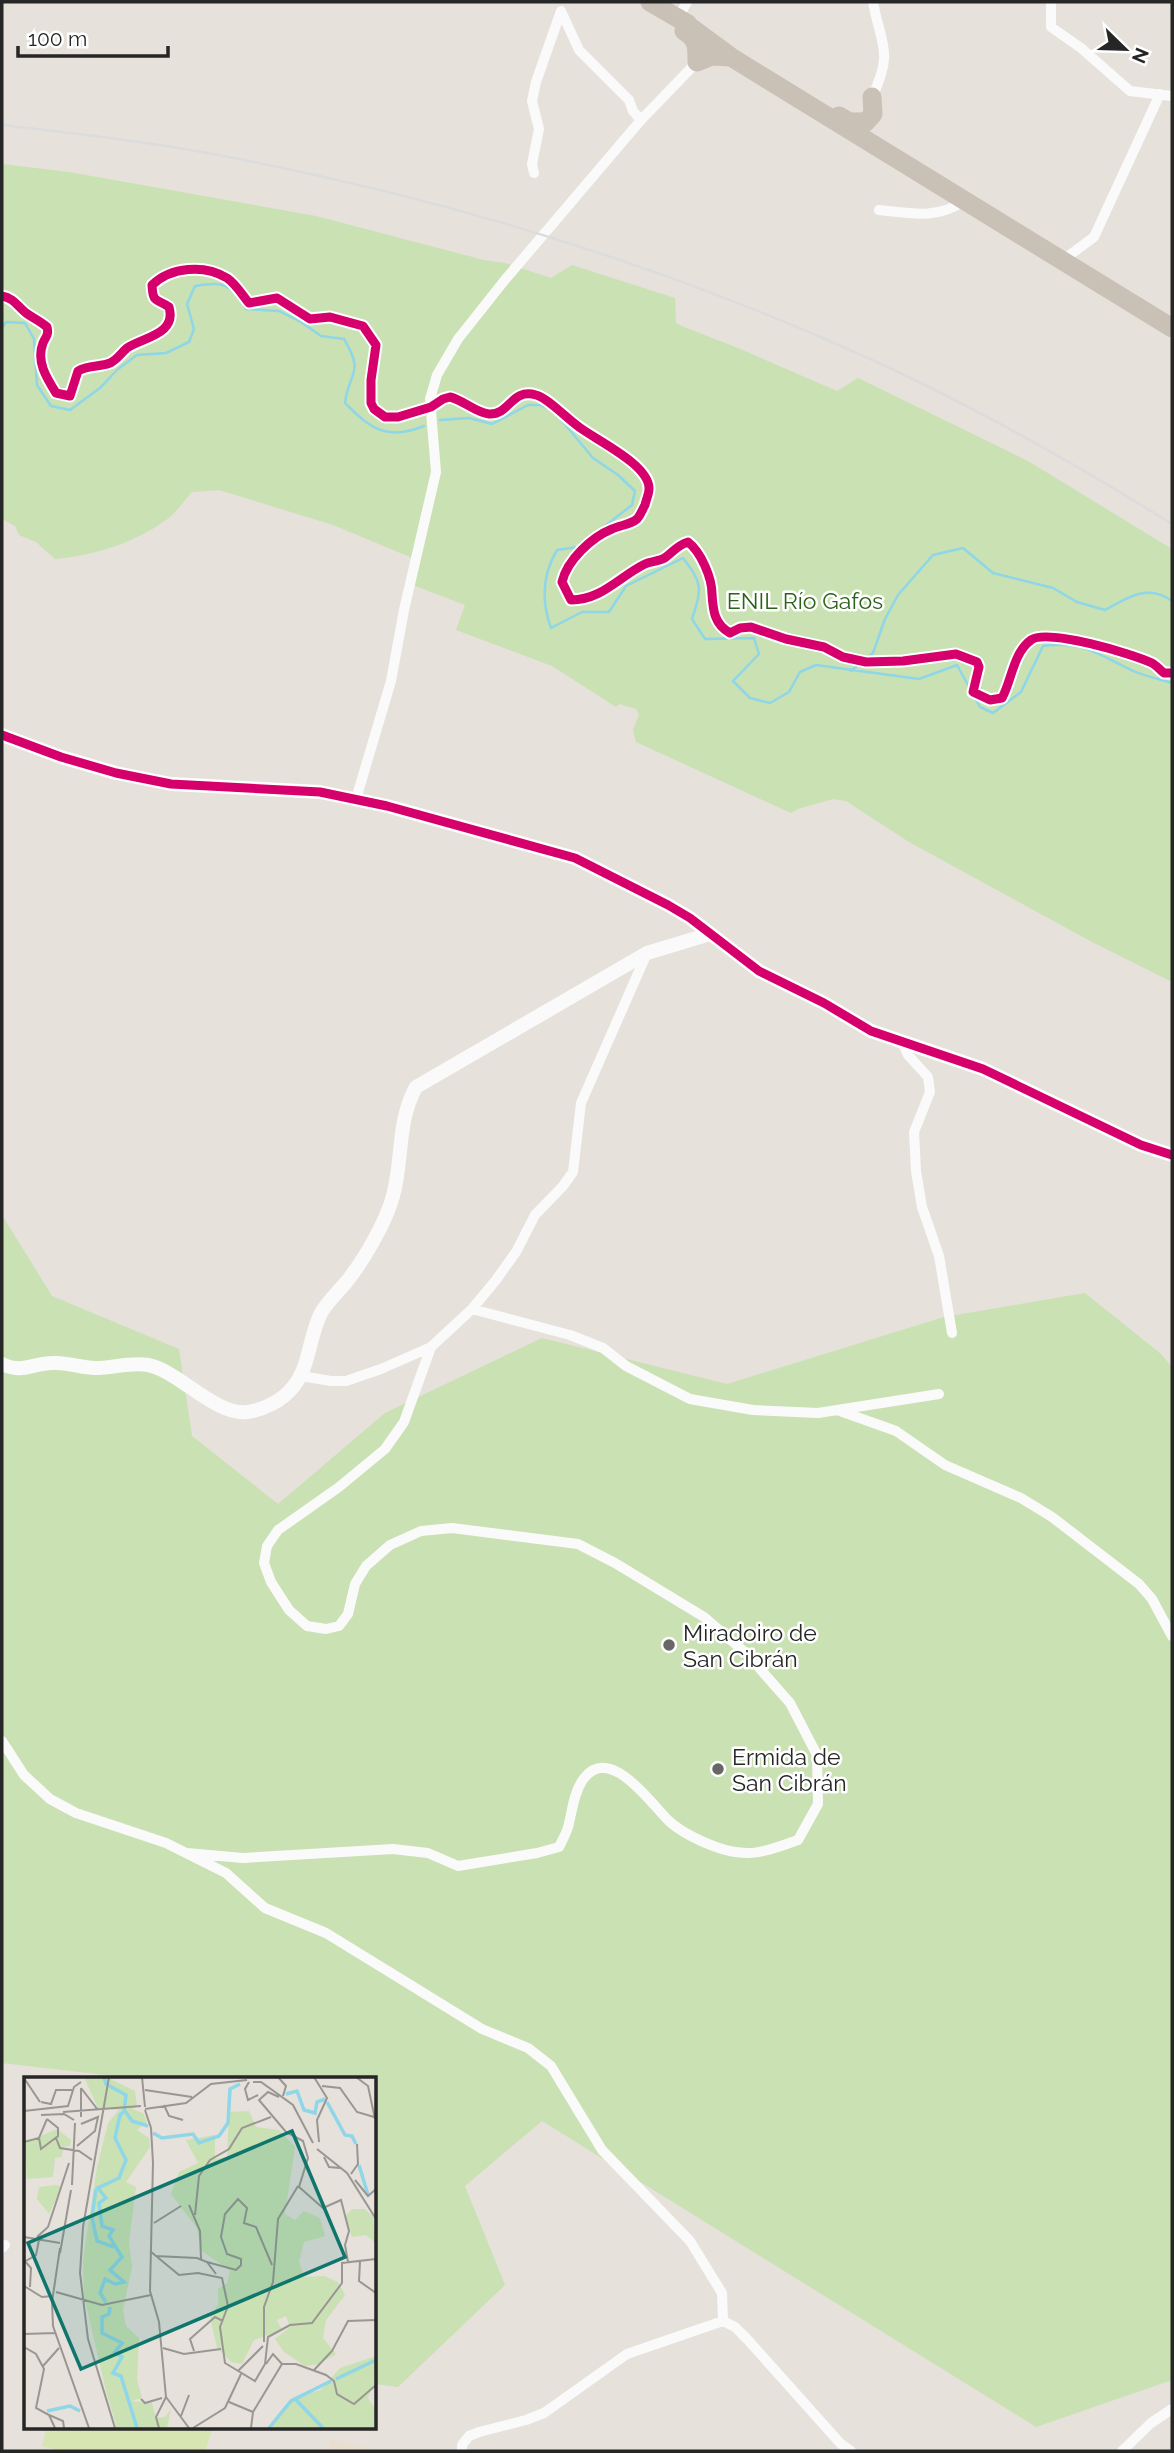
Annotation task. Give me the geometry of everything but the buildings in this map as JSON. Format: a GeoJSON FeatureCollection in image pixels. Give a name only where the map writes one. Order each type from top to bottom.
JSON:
{"type":"FeatureCollection","features":[{"type":"Feature","properties":{"kind":"highway"},"geometry":{"type":"LineString","coordinates":[[634,2],[693,36],[697,46],[697,62],[712,56],[731,57]]}},
{"type":"Feature","properties":{"kind":"highway"},"geometry":{"type":"LineString","coordinates":[[650,2],[682,10],[835,108],[866,110]]}},
{"type":"Feature","properties":{"kind":"highway"},"geometry":{"type":"LineString","coordinates":[[682,10],[731,57],[1172,328]]}},
{"type":"Feature","properties":{"kind":"highway"},"geometry":{"type":"LineString","coordinates":[[770,80],[802,93],[849,122],[866,110]]}},
{"type":"Feature","properties":{"kind":"highway"},"geometry":{"type":"LineString","coordinates":[[866,110],[881,136],[980,202],[1031,240]]}},
{"type":"Feature","properties":{"kind":"highway"},"geometry":{"type":"LineString","coordinates":[[866,110],[858,129],[928,179]]}},
{"type":"Feature","properties":{"kind":"street"},"geometry":{"type":"LineString","coordinates":[[866,110],[885,63],[885,46],[873,2]]}},
{"type":"Feature","properties":{"kind":"street"},"geometry":{"type":"LineString","coordinates":[[1051,2],[1051,27],[1081,48],[1130,91],[1172,96]]}},
{"type":"Feature","properties":{"kind":"street"},"geometry":{"type":"LineString","coordinates":[[534,173],[532,164],[539,129],[531,101],[561,12],[579,50],[629,100],[633,111],[642,120]]}},
{"type":"Feature","properties":{"kind":"street"},"geometry":{"type":"LineString","coordinates":[[356,799],[391,681],[404,610],[436,472],[430,399],[437,375],[458,339],[504,281],[618,147],[697,62]]}},
{"type":"Feature","properties":{"kind":"street"},"geometry":{"type":"LineString","coordinates":[[1063,260],[1094,237],[1160,94]]}},
{"type":"Feature","properties":{"kind":"street"},"geometry":{"type":"LineString","coordinates":[[878,210],[916,215],[953,209],[963,201]]}},
{"type":"Feature","properties":{"kind":"street"},"geometry":{"type":"LineString","coordinates":[[2,735],[105,770],[171,784],[320,792],[387,806],[575,858],[668,905],[759,971],[824,1003],[871,1031],[996,1075],[1041,1099],[1141,1145],[1172,1156]]}},
{"type":"Feature","properties":{"kind":"street"},"geometry":{"type":"LineString","coordinates":[[2,1364],[11,1368],[28,1369],[58,1362],[94,1368],[140,1363],[152,1365],[218,1404],[246,1412],[278,1402],[301,1376],[322,1312],[351,1276],[373,1240],[393,1197],[407,1104],[416,1087],[647,953],[710,933]]}},
{"type":"Feature","properties":{"kind":"street"},"geometry":{"type":"LineString","coordinates":[[301,1376],[346,1381],[382,1369],[430,1347],[472,1309],[516,1252],[534,1215],[573,1172],[581,1103],[647,953]]}},
{"type":"Feature","properties":{"kind":"street"},"geometry":{"type":"LineString","coordinates":[[902,1042],[908,1055],[928,1077],[930,1092],[914,1132],[916,1171],[922,1207],[939,1256],[952,1334]]}},
{"type":"Feature","properties":{"kind":"street"},"geometry":{"type":"LineString","coordinates":[[472,1309],[570,1335],[603,1348],[626,1366],[690,1399],[753,1410],[818,1413],[939,1394]]}},
{"type":"Feature","properties":{"kind":"street"},"geometry":{"type":"LineString","coordinates":[[187,1853],[243,1858],[393,1849],[429,1853],[458,1866],[537,1853],[559,1847],[568,1830],[572,1805],[581,1782],[591,1771],[607,1769],[623,1775],[643,1791],[670,1822],[693,1838],[719,1849],[760,1854],[798,1840],[818,1804],[817,1755],[790,1703],[747,1654],[704,1617],[615,1563],[578,1544],[452,1528],[421,1531],[390,1545],[366,1566],[355,1584],[348,1614],[339,1626],[326,1629],[307,1626],[289,1610],[271,1582],[264,1563],[267,1546],[278,1531],[339,1487],[384,1448],[404,1422],[430,1347]]}},
{"type":"Feature","properties":{"kind":"street"},"geometry":{"type":"LineString","coordinates":[[837,1410],[896,1431],[945,1465],[1021,1498],[1052,1517],[1139,1584],[1152,1599],[1172,1636]]}},
{"type":"Feature","properties":{"kind":"street"},"geometry":{"type":"LineString","coordinates":[[2,1741],[24,1775],[50,1799],[76,1813],[166,1843],[226,1873],[265,1908],[326,1933],[482,2029],[528,2048],[551,2066],[602,2150],[690,2241],[722,2293],[723,2321]]}},
{"type":"Feature","properties":{"kind":"street"},"geometry":{"type":"LineString","coordinates":[[462,2451],[462,2445],[469,2436],[544,2413],[627,2354],[723,2321],[736,2327],[840,2444],[851,2451]]}},
{"type":"Feature","properties":{"kind":"street"},"geometry":{"type":"LineString","coordinates":[[1122,2451],[1151,2423],[1172,2409]]}},
{"type":"Feature","properties":{"kind":"shaded area"},"geometry":{"type":"Polygon","coordinates":[[[332,2439],[367,2448],[377,2451],[326,2451],[332,2439]]]}},
{"type":"Feature","properties":{"kind":"green space","name":"ENIL Río Gafos"},"geometry":{"type":"Polygon","coordinates":[[[2,164],[69,172],[316,216],[484,260],[505,263],[551,278],[572,265],[675,298],[676,323],[837,391],[858,378],[1028,461],[1172,549],[1172,982],[1092,942],[909,842],[846,801],[833,799],[791,813],[636,742],[633,730],[639,715],[636,709],[619,704],[616,707],[552,666],[456,630],[465,605],[413,585],[415,563],[410,557],[333,525],[219,490],[192,492],[166,520],[140,536],[84,555],[55,559],[36,542],[19,535],[15,526],[2,519],[2,164]]]}},
{"type":"Feature","properties":{"kind":"green space"},"geometry":{"type":"Polygon","coordinates":[[[2,1215],[52,1296],[179,1349],[192,1436],[278,1504],[385,1413],[542,1338],[727,1384],[944,1317],[1085,1293],[1161,1354],[1172,1367],[1172,2380],[1036,2427],[542,2121],[465,2186],[505,2285],[398,2387],[376,2384],[376,2077],[122,2077],[2,2063],[2,1215]]]}},
{"type":"Feature","properties":{"kind":"green space"},"geometry":{"type":"Polygon","coordinates":[[[47,2428],[213,2428],[205,2451],[59,2451],[42,2446],[47,2428]]]}},
{"type":"Feature","properties":{"kind":"waterway"},"geometry":{"type":"LineString","coordinates":[[2,328],[6,322],[25,323],[34,339],[37,385],[51,406],[70,410],[137,355],[166,353],[189,342],[194,329],[187,304],[195,286],[220,284],[235,293],[246,309],[279,311],[321,336],[344,339],[355,366],[345,403],[363,420],[380,430],[390,432],[424,426]]}},
{"type":"Feature","properties":{"kind":"waterway"},"geometry":{"type":"LineString","coordinates":[[440,420],[469,418],[492,424],[528,405],[541,405],[554,411],[593,458],[635,491],[632,505],[578,547],[557,550],[548,569],[545,588],[551,628],[582,612],[609,612],[626,586],[683,558],[699,587],[692,619],[705,639],[754,638],[759,654],[733,681],[750,698],[770,703],[789,692],[800,672],[816,665],[919,679],[957,665],[980,707],[993,713],[1021,692],[1043,646],[1056,645],[1089,650],[1136,672],[1172,683]]}},
{"type":"Feature","properties":{"kind":"waterway"},"geometry":{"type":"LineString","coordinates":[[851,671],[873,653],[885,619],[898,595],[933,555],[963,548],[993,573],[1053,588],[1077,602],[1105,610],[1138,594],[1154,593],[1172,601]]}},
{"type":"Feature","properties":{"kind":"railway"},"geometry":{"type":"LineString","coordinates":[[2,125],[160,145],[294,170],[453,209],[611,257],[765,314],[884,365],[1010,429],[1172,524]]}},
{"type":"Feature","properties":{"kind":"cycle path"},"geometry":{"type":"LineString","coordinates":[[2,296],[12,300],[47,327],[41,350],[43,369],[56,393],[70,396],[78,371],[112,362],[127,348],[164,329],[170,316],[169,307],[154,298],[152,285],[168,274],[198,269],[227,278],[249,303],[277,298],[310,319],[330,317],[363,326],[376,345],[371,403],[374,409],[385,417],[398,417],[431,407],[450,397],[489,414],[502,410],[521,395],[541,397],[579,427],[632,462],[647,480],[649,489],[645,505],[637,519],[596,538],[581,550],[569,566],[562,582],[571,600],[601,592],[636,569],[663,559],[688,542],[697,552],[708,573],[718,621],[730,633],[751,627],[786,639],[824,647],[843,657],[866,662],[903,661],[956,654],[977,662],[979,667],[973,692],[990,700],[1002,698],[1020,652],[1031,640],[1040,637],[1054,637],[1110,649],[1152,663],[1164,673],[1172,673]]}},
{"type":"Feature","properties":{"kind":"cycle path"},"geometry":{"type":"LineString","coordinates":[[2,735],[61,757],[116,773],[171,784],[320,792],[387,806],[575,858],[668,905],[690,918],[759,971],[824,1003],[871,1031],[983,1069],[1141,1145],[1172,1155]]}},
{"type":"Feature","properties":{"kind":"place","name":"Miradoiro de San Cibrán"},"geometry":{"type":"Point","coordinates":[669,1645]}},
{"type":"Feature","properties":{"kind":"place","name":"Ermida de San Cibrán"},"geometry":{"type":"Point","coordinates":[718,1769]}}]}
